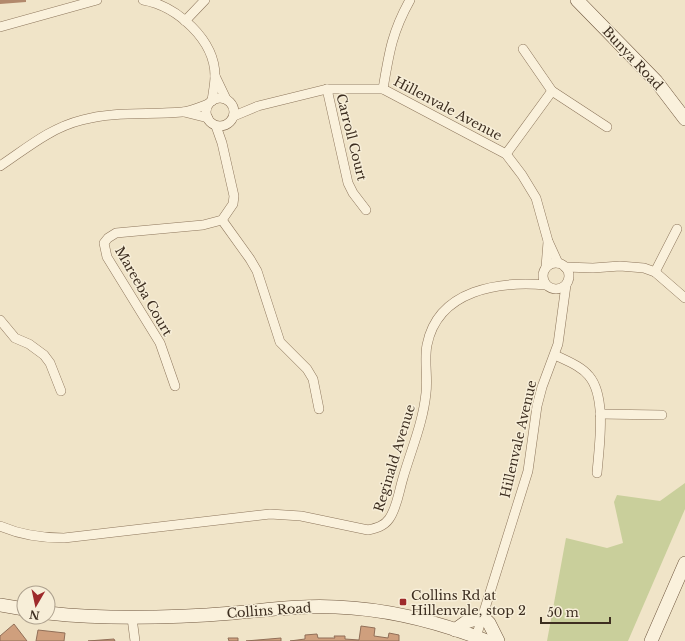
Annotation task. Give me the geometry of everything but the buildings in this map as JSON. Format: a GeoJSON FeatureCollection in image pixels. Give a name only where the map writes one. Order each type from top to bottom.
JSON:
{"type":"FeatureCollection","features":[{"type":"Feature","properties":{"kind":"main road","name":"Bunya Road"},"geometry":{"type":"LineString","coordinates":[[577,0],[656,81],[685,119]]}},
{"type":"Feature","properties":{"kind":"main road"},"geometry":{"type":"LineString","coordinates":[[651,641],[685,562]]}},
{"type":"Feature","properties":{"kind":"main road"},"geometry":{"type":"LineString","coordinates":[[0,605],[16,608]]}},
{"type":"Feature","properties":{"kind":"main road","name":"Collins Road"},"geometry":{"type":"LineString","coordinates":[[56,614],[89,617],[132,618],[291,608],[335,607],[401,615],[481,639]]}},
{"type":"Feature","properties":{"kind":"main road"},"geometry":{"type":"LineString","coordinates":[[455,630],[466,622],[483,617],[489,623],[498,641]]}},
{"type":"Feature","properties":{"kind":"street"},"geometry":{"type":"LineString","coordinates":[[0,28],[97,0]]}},
{"type":"Feature","properties":{"kind":"street"},"geometry":{"type":"LineString","coordinates":[[143,0],[165,7],[185,21],[197,33],[208,48],[214,63],[215,76],[210,102],[206,111],[208,118],[216,126],[222,144],[234,196],[233,204],[222,220],[250,258],[257,271],[280,342],[304,366],[313,379],[319,409]]}},
{"type":"Feature","properties":{"kind":"street"},"geometry":{"type":"LineString","coordinates":[[185,21],[205,0]]}},
{"type":"Feature","properties":{"kind":"street"},"geometry":{"type":"LineString","coordinates":[[383,89],[391,42],[398,22],[410,0]]}},
{"type":"Feature","properties":{"kind":"street"},"geometry":{"type":"LineString","coordinates":[[523,49],[552,91],[607,126]]}},
{"type":"Feature","properties":{"kind":"street"},"geometry":{"type":"LineString","coordinates":[[215,76],[229,102],[234,116],[226,125],[222,144]]}},
{"type":"Feature","properties":{"kind":"street","name":"Hillenvale Avenue"},"geometry":{"type":"LineString","coordinates":[[234,116],[258,106],[327,89],[383,89],[506,154],[522,175],[536,198],[548,241],[562,265]]}},
{"type":"Feature","properties":{"kind":"street","name":"Carroll Court"},"geometry":{"type":"LineString","coordinates":[[327,89],[348,183],[353,193],[366,210]]}},
{"type":"Feature","properties":{"kind":"street"},"geometry":{"type":"LineString","coordinates":[[506,154],[552,91]]}},
{"type":"Feature","properties":{"kind":"street"},"geometry":{"type":"LineString","coordinates":[[184,112],[210,102],[216,98],[229,102]]}},
{"type":"Feature","properties":{"kind":"street","name":"Hillenvale Avenue"},"geometry":{"type":"LineString","coordinates":[[229,102],[258,106]]}},
{"type":"Feature","properties":{"kind":"street"},"geometry":{"type":"LineString","coordinates":[[0,166],[44,135],[62,126],[84,119],[131,114],[184,112],[208,118]]}},
{"type":"Feature","properties":{"kind":"street"},"geometry":{"type":"LineString","coordinates":[[216,126],[226,125]]}},
{"type":"Feature","properties":{"kind":"street","name":"Mareeba Court"},"geometry":{"type":"LineString","coordinates":[[175,386],[160,343],[107,257],[104,243],[108,238],[116,233],[203,225],[222,220]]}},
{"type":"Feature","properties":{"kind":"street"},"geometry":{"type":"LineString","coordinates":[[655,272],[677,229]]}},
{"type":"Feature","properties":{"kind":"street","name":"Hillenvale Avenue"},"geometry":{"type":"LineString","coordinates":[[544,270],[548,241]]}},
{"type":"Feature","properties":{"kind":"street"},"geometry":{"type":"LineString","coordinates":[[593,268],[555,290],[546,285],[543,279],[544,270],[551,264],[593,268],[607,266],[634,266],[655,272],[685,298]]}},
{"type":"Feature","properties":{"kind":"street"},"geometry":{"type":"LineString","coordinates":[[562,265],[567,282]]}},
{"type":"Feature","properties":{"kind":"street","name":"Reginald Avenue"},"geometry":{"type":"LineString","coordinates":[[520,283],[544,270]]}},
{"type":"Feature","properties":{"kind":"street","name":"Hillenvale Avenue"},"geometry":{"type":"LineString","coordinates":[[481,639],[483,617],[528,471],[537,406],[542,387],[555,355],[567,282]]}},
{"type":"Feature","properties":{"kind":"street","name":"Reginald Avenue"},"geometry":{"type":"LineString","coordinates":[[0,526],[17,533],[34,537],[64,538],[250,515],[285,514],[368,530],[381,526],[392,514],[418,431],[426,392],[427,345],[438,320],[455,302],[469,293],[488,288],[520,283],[546,285]]}},
{"type":"Feature","properties":{"kind":"street","name":"Hillenvale Avenue"},"geometry":{"type":"LineString","coordinates":[[555,290],[562,316]]}},
{"type":"Feature","properties":{"kind":"street"},"geometry":{"type":"LineString","coordinates":[[0,320],[14,338],[29,344],[44,354],[50,363],[61,391]]}},
{"type":"Feature","properties":{"kind":"street"},"geometry":{"type":"LineString","coordinates":[[555,355],[581,368],[590,376],[598,394],[600,414],[597,473]]}},
{"type":"Feature","properties":{"kind":"street"},"geometry":{"type":"LineString","coordinates":[[600,414],[662,415]]}},
{"type":"Feature","properties":{"kind":"street"},"geometry":{"type":"LineString","coordinates":[[132,618],[135,641]]}},
{"type":"Feature","properties":{"kind":"green space"},"geometry":{"type":"Polygon","coordinates":[[[685,483],[685,509],[628,641],[547,641],[566,538],[607,548],[623,543],[614,502],[617,495],[660,501],[685,483]]]}},
{"type":"Feature","properties":{"kind":"place","name":"Collins Rd at Hillenvale, stop 2"},"geometry":{"type":"Point","coordinates":[403,602]}}]}
